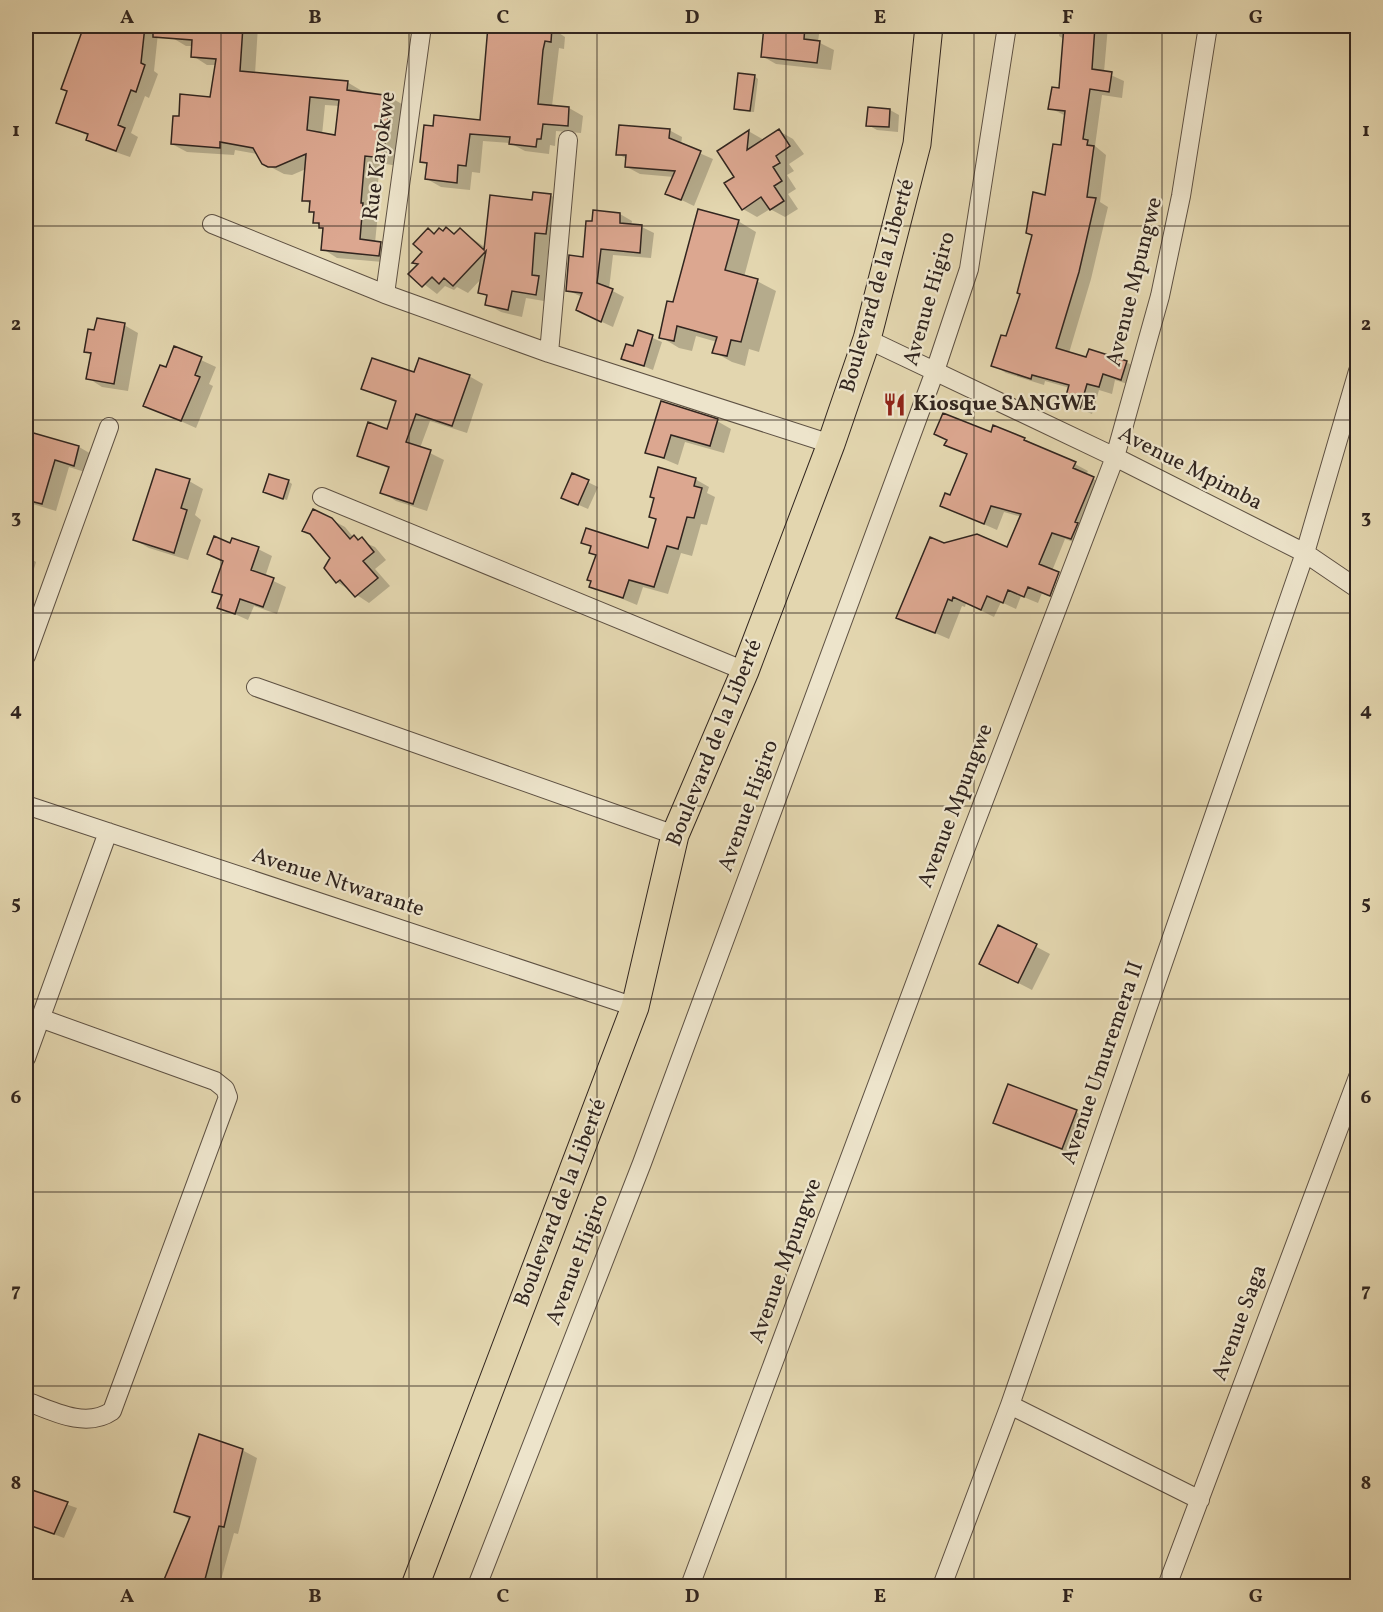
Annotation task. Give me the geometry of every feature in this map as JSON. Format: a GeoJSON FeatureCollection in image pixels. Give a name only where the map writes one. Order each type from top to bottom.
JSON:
{"type":"FeatureCollection","features":[{"type":"Feature","properties":{"kind":"highway","name":"Boulevard de la Liberté"},"geometry":{"type":"LineString","coordinates":[[416,1587],[635,1007],[675,835],[745,671],[831,444],[867,339],[917,144],[929,26]]}},
{"type":"Feature","properties":{"kind":"street","name":"Rue Kayokwe"},"geometry":{"type":"LineString","coordinates":[[385,294],[422,26]]}},
{"type":"Feature","properties":{"kind":"street","name":"Avenue Higiro"},"geometry":{"type":"LineString","coordinates":[[477,1587],[642,1163],[935,371],[969,269],[1007,26]]}},
{"type":"Feature","properties":{"kind":"street","name":"Avenue Mpungwe"},"geometry":{"type":"LineString","coordinates":[[690,1587],[960,863],[1115,458],[1160,296],[1181,196],[1208,26]]}},
{"type":"Feature","properties":{"kind":"street"},"geometry":{"type":"LineString","coordinates":[[549,353],[568,140]]}},
{"type":"Feature","properties":{"kind":"street"},"geometry":{"type":"LineString","coordinates":[[212,224],[385,294],[549,353],[831,444]]}},
{"type":"Feature","properties":{"kind":"street","name":"Avenue Mpimba"},"geometry":{"type":"LineString","coordinates":[[867,339],[1115,458],[1305,553],[1358,589]]}},
{"type":"Feature","properties":{"kind":"street","name":"Avenue Umuremera II"},"geometry":{"type":"LineString","coordinates":[[942,1587],[1010,1405],[1305,553],[1358,371]]}},
{"type":"Feature","properties":{"kind":"street"},"geometry":{"type":"LineString","coordinates":[[26,656],[109,427]]}},
{"type":"Feature","properties":{"kind":"street"},"geometry":{"type":"LineString","coordinates":[[322,497],[745,671]]}},
{"type":"Feature","properties":{"kind":"street"},"geometry":{"type":"LineString","coordinates":[[256,687],[675,835]]}},
{"type":"Feature","properties":{"kind":"street","name":"Avenue Ntwarante"},"geometry":{"type":"LineString","coordinates":[[26,805],[635,1007]]}},
{"type":"Feature","properties":{"kind":"street"},"geometry":{"type":"LineString","coordinates":[[26,1058],[108,832]]}},
{"type":"Feature","properties":{"kind":"street"},"geometry":{"type":"LineString","coordinates":[[26,1401],[64,1416],[103,1418],[112,1411],[228,1097],[225,1089],[215,1081],[40,1018]]}},
{"type":"Feature","properties":{"kind":"street","name":"Avenue Saga"},"geometry":{"type":"LineString","coordinates":[[1167,1587],[1358,1077]]}},
{"type":"Feature","properties":{"kind":"street"},"geometry":{"type":"LineString","coordinates":[[1010,1405],[1200,1500]]}},
{"type":"Feature","properties":{"kind":"building"},"geometry":{"type":"Polygon","coordinates":[[[84,26],[145,26],[141,63],[145,65],[136,92],[131,90],[118,125],[125,128],[116,151],[86,140],[88,134],[56,123],[67,91],[61,89],[84,26]]]}},
{"type":"Feature","properties":{"kind":"building"},"geometry":{"type":"Polygon","coordinates":[[[153,26],[243,26],[240,71],[348,81],[347,90],[391,96],[383,158],[365,156],[361,203],[363,203],[360,239],[381,242],[379,256],[321,250],[323,228],[319,228],[319,223],[313,223],[314,212],[309,212],[310,201],[302,201],[306,154],[276,167],[268,167],[262,164],[253,148],[220,142],[220,148],[171,144],[173,116],[179,116],[180,94],[210,97],[216,59],[191,57],[192,40],[153,37],[153,26]],[[310,97],[307,130],[335,135],[339,100],[310,97]]]}},
{"type":"Feature","properties":{"kind":"building"},"geometry":{"type":"Polygon","coordinates":[[[488,26],[552,27],[551,42],[545,41],[543,50],[538,104],[569,107],[568,126],[543,124],[541,139],[537,139],[536,147],[509,144],[510,137],[470,134],[466,166],[458,165],[457,183],[425,179],[427,163],[420,162],[424,125],[433,126],[434,115],[480,120],[488,26]]]}},
{"type":"Feature","properties":{"kind":"building"},"geometry":{"type":"Polygon","coordinates":[[[764,26],[805,26],[804,39],[820,41],[817,63],[761,57],[764,26]]]}},
{"type":"Feature","properties":{"kind":"building"},"geometry":{"type":"Polygon","coordinates":[[[1064,26],[1095,26],[1092,69],[1112,72],[1109,92],[1090,89],[1083,139],[1088,140],[1087,145],[1094,146],[1087,197],[1096,198],[1079,272],[1056,348],[1086,357],[1089,349],[1127,361],[1121,380],[1103,374],[1099,387],[1087,384],[1080,408],[1064,403],[1069,385],[1032,375],[1031,379],[991,366],[1001,335],[1006,336],[1020,294],[1017,293],[1032,235],[1026,233],[1033,192],[1045,195],[1053,144],[1061,145],[1065,111],[1048,109],[1052,87],[1059,88],[1064,26]]]}},
{"type":"Feature","properties":{"kind":"building"},"geometry":{"type":"Polygon","coordinates":[[[738,73],[755,75],[750,111],[734,109],[738,73]]]}},
{"type":"Feature","properties":{"kind":"building"},"geometry":{"type":"Polygon","coordinates":[[[868,107],[890,109],[889,127],[866,126],[868,107]]]}},
{"type":"Feature","properties":{"kind":"building"},"geometry":{"type":"Polygon","coordinates":[[[619,125],[670,129],[669,138],[701,151],[681,200],[665,194],[675,171],[625,167],[626,155],[616,155],[619,125]]]}},
{"type":"Feature","properties":{"kind":"building"},"geometry":{"type":"Polygon","coordinates":[[[779,129],[790,146],[776,156],[780,163],[773,167],[782,181],[774,186],[784,201],[770,210],[761,197],[742,210],[724,183],[734,177],[717,151],[749,130],[747,150],[779,129]]]}},
{"type":"Feature","properties":{"kind":"building"},"geometry":{"type":"Polygon","coordinates":[[[533,192],[551,194],[546,234],[535,233],[532,275],[539,276],[536,295],[512,291],[508,310],[485,305],[487,295],[478,293],[486,251],[453,286],[444,278],[439,284],[432,277],[422,287],[408,274],[418,264],[412,263],[422,252],[413,244],[428,228],[434,234],[439,228],[443,231],[446,227],[454,234],[460,228],[484,250],[490,195],[532,200],[533,192]]]}},
{"type":"Feature","properties":{"kind":"building"},"geometry":{"type":"Polygon","coordinates":[[[698,209],[739,220],[725,270],[758,279],[741,342],[731,340],[727,356],[712,353],[717,337],[677,326],[674,341],[659,338],[667,301],[673,302],[698,209]]]}},
{"type":"Feature","properties":{"kind":"building"},"geometry":{"type":"Polygon","coordinates":[[[593,210],[620,213],[620,223],[642,225],[640,253],[601,249],[597,283],[613,289],[601,322],[576,310],[582,293],[566,291],[569,255],[583,257],[586,221],[592,221],[593,210]]]}},
{"type":"Feature","properties":{"kind":"building"},"geometry":{"type":"Polygon","coordinates":[[[97,318],[125,323],[114,384],[86,379],[91,353],[84,352],[88,329],[94,330],[97,318]]]}},
{"type":"Feature","properties":{"kind":"building"},"geometry":{"type":"Polygon","coordinates":[[[638,330],[653,335],[644,366],[621,359],[626,344],[633,346],[638,330]]]}},
{"type":"Feature","properties":{"kind":"building"},"geometry":{"type":"Polygon","coordinates":[[[174,346],[202,357],[195,375],[200,377],[181,421],[143,406],[160,365],[166,367],[174,346]]]}},
{"type":"Feature","properties":{"kind":"building"},"geometry":{"type":"Polygon","coordinates":[[[372,358],[414,372],[419,358],[470,375],[452,426],[416,414],[406,442],[431,450],[413,504],[380,493],[389,467],[357,456],[368,422],[387,429],[396,401],[361,389],[372,358]]]}},
{"type":"Feature","properties":{"kind":"building"},"geometry":{"type":"Polygon","coordinates":[[[661,401],[718,419],[710,446],[671,435],[664,458],[645,453],[661,401]]]}},
{"type":"Feature","properties":{"kind":"building"},"geometry":{"type":"Polygon","coordinates":[[[943,413],[991,432],[993,425],[1025,438],[1024,440],[1076,462],[1073,468],[1094,477],[1075,522],[1078,523],[1071,539],[1052,533],[1039,564],[1059,572],[1050,596],[1028,587],[1024,597],[1008,590],[1003,603],[987,596],[981,610],[953,597],[952,601],[948,599],[935,633],[896,618],[930,537],[944,543],[977,534],[1007,547],[1021,514],[991,506],[984,524],[940,506],[945,493],[950,495],[967,454],[944,445],[947,440],[934,434],[943,413]]]}},
{"type":"Feature","properties":{"kind":"building"},"geometry":{"type":"Polygon","coordinates":[[[30,432],[79,446],[74,466],[55,460],[42,504],[26,500],[26,446],[30,432]]]}},
{"type":"Feature","properties":{"kind":"building"},"geometry":{"type":"Polygon","coordinates":[[[658,467],[696,478],[694,486],[702,488],[694,518],[687,517],[678,549],[667,546],[654,587],[629,580],[623,598],[589,587],[591,581],[587,580],[596,555],[589,553],[591,546],[581,543],[586,528],[648,548],[656,519],[649,517],[654,498],[650,497],[658,467]]]}},
{"type":"Feature","properties":{"kind":"building"},"geometry":{"type":"Polygon","coordinates":[[[156,469],[190,479],[181,508],[187,510],[174,553],[133,540],[156,469]]]}},
{"type":"Feature","properties":{"kind":"building"},"geometry":{"type":"Polygon","coordinates":[[[572,473],[589,480],[578,505],[561,498],[572,473]]]}},
{"type":"Feature","properties":{"kind":"building"},"geometry":{"type":"Polygon","coordinates":[[[269,474],[289,480],[283,499],[263,492],[269,474]]]}},
{"type":"Feature","properties":{"kind":"building"},"geometry":{"type":"Polygon","coordinates":[[[313,509],[332,518],[350,539],[354,535],[358,540],[362,537],[374,552],[363,561],[378,578],[355,597],[340,580],[336,583],[324,568],[330,558],[310,534],[302,531],[313,509]]]}},
{"type":"Feature","properties":{"kind":"building"},"geometry":{"type":"Polygon","coordinates":[[[214,536],[230,543],[232,538],[259,547],[251,570],[274,578],[263,607],[240,599],[235,614],[217,608],[222,595],[212,592],[223,561],[207,554],[214,536]]]}},
{"type":"Feature","properties":{"kind":"building"},"geometry":{"type":"Polygon","coordinates":[[[998,925],[1037,944],[1018,983],[979,964],[998,925]]]}},
{"type":"Feature","properties":{"kind":"building"},"geometry":{"type":"Polygon","coordinates":[[[1008,1084],[1077,1110],[1062,1149],[993,1123],[1008,1084]]]}},
{"type":"Feature","properties":{"kind":"building"},"geometry":{"type":"Polygon","coordinates":[[[199,1434],[243,1449],[224,1527],[219,1526],[203,1587],[161,1587],[190,1517],[174,1512],[199,1434]]]}},
{"type":"Feature","properties":{"kind":"building"},"geometry":{"type":"Polygon","coordinates":[[[26,1488],[68,1502],[54,1534],[26,1524],[26,1488]]]}},
{"type":"Feature","properties":{"kind":"place","name":"Kiosque SANGWE"},"geometry":{"type":"Point","coordinates":[895,404]}}]}
